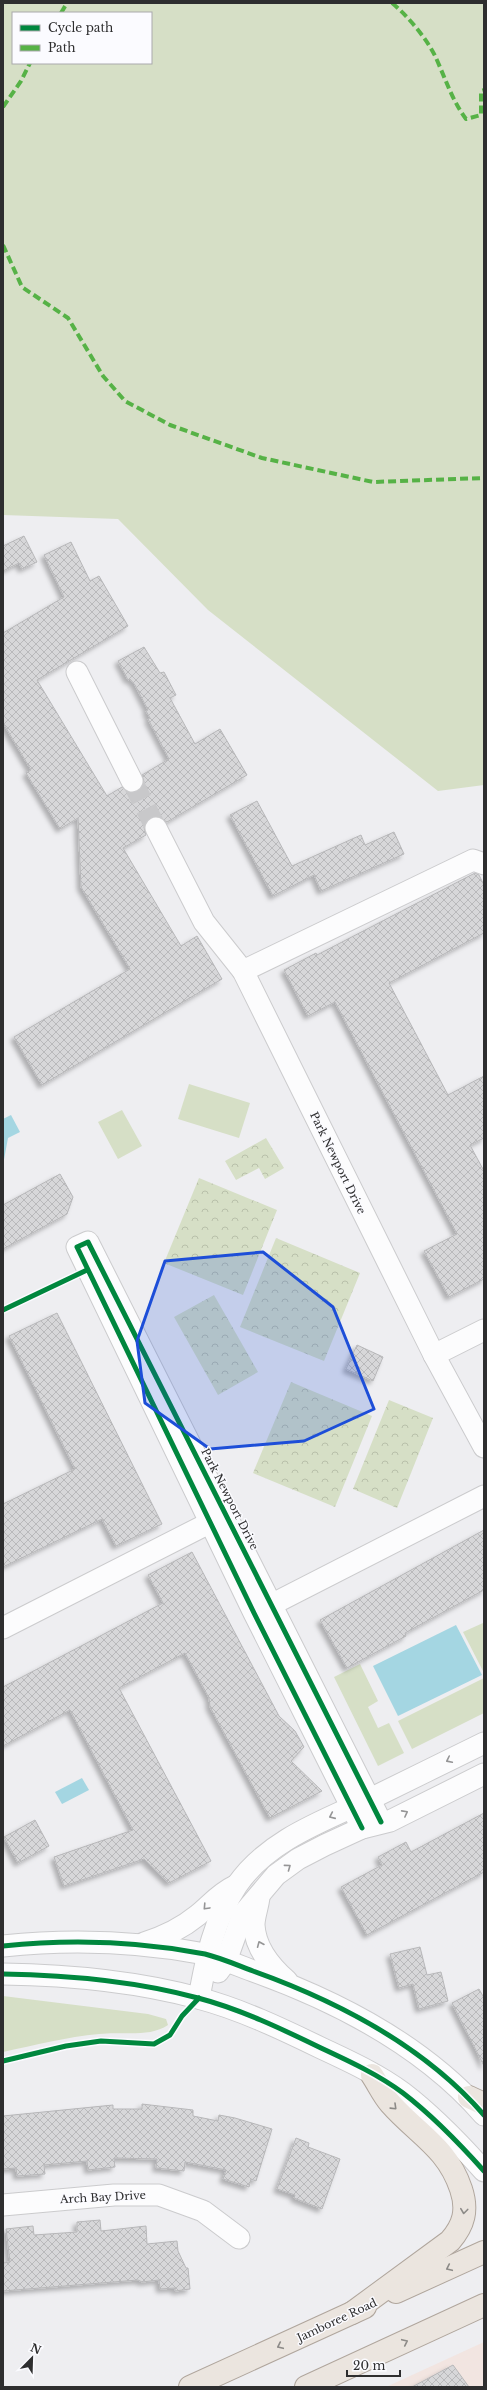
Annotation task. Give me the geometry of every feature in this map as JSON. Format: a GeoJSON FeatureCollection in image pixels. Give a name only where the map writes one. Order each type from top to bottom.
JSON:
{"type":"FeatureCollection","features":[{"type":"Feature","properties":{"kind":"main road"},"geometry":{"type":"LineString","coordinates":[[352,2313],[450,2242],[459,2231],[465,2210],[464,2200],[457,2177],[448,2160],[438,2147],[390,2103],[372,2075]]}},
{"type":"Feature","properties":{"kind":"main road","name":"Jamboree Road"},"geometry":{"type":"LineString","coordinates":[[190,2387],[484,2252]]}},
{"type":"Feature","properties":{"kind":"main road"},"geometry":{"type":"LineString","coordinates":[[306,2387],[484,2305]]}},
{"type":"Feature","properties":{"kind":"main road"},"geometry":{"type":"LineString","coordinates":[[457,2317],[484,2321]]}},
{"type":"Feature","properties":{"kind":"street"},"geometry":{"type":"LineString","coordinates":[[77,672],[132,781]]}},
{"type":"Feature","properties":{"kind":"street","name":"Park Newport Drive"},"geometry":{"type":"LineString","coordinates":[[156,828],[204,922],[243,971],[434,1355],[484,1447]]}},
{"type":"Feature","properties":{"kind":"street"},"geometry":{"type":"LineString","coordinates":[[243,971],[473,860],[484,864]]}},
{"type":"Feature","properties":{"kind":"street","name":"Park Newport Drive"},"geometry":{"type":"LineString","coordinates":[[219,1519],[77,1247],[88,1242],[219,1519],[372,1825]]}},
{"type":"Feature","properties":{"kind":"street"},"geometry":{"type":"LineString","coordinates":[[434,1355],[484,1330]]}},
{"type":"Feature","properties":{"kind":"street"},"geometry":{"type":"LineString","coordinates":[[263,1609],[484,1496]]}},
{"type":"Feature","properties":{"kind":"street"},"geometry":{"type":"LineString","coordinates":[[3,1628],[219,1519]]}},
{"type":"Feature","properties":{"kind":"street"},"geometry":{"type":"LineString","coordinates":[[216,1958],[224,1910],[237,1885],[253,1866],[276,1846],[315,1824],[484,1743]]}},
{"type":"Feature","properties":{"kind":"street"},"geometry":{"type":"LineString","coordinates":[[200,1998],[216,1958],[243,1914],[259,1893],[276,1875],[298,1859],[372,1825],[390,1821],[484,1774]]}},
{"type":"Feature","properties":{"kind":"street"},"geometry":{"type":"LineString","coordinates":[[138,1944],[169,1934],[181,1927],[200,1914],[217,1897],[237,1885]]}},
{"type":"Feature","properties":{"kind":"street"},"geometry":{"type":"LineString","coordinates":[[259,1893],[254,1924],[260,1946],[275,1970],[292,1985]]}},
{"type":"Feature","properties":{"kind":"street"},"geometry":{"type":"LineString","coordinates":[[3,1946],[108,1941],[138,1944],[216,1958],[292,1985],[357,2017],[419,2055],[476,2101],[484,2115]]}},
{"type":"Feature","properties":{"kind":"street"},"geometry":{"type":"LineString","coordinates":[[3,1974],[44,1975],[159,1989],[200,1998],[297,2036],[372,2075],[402,2093],[437,2121],[484,2171]]}},
{"type":"Feature","properties":{"kind":"street","name":"Arch Bay Drive"},"geometry":{"type":"LineString","coordinates":[[3,2205],[114,2195],[159,2195],[203,2211],[239,2238]]}},
{"type":"Feature","properties":{"kind":"highlighted area"},"geometry":{"type":"Polygon","coordinates":[[[263,1252],[333,1307],[374,1409],[304,1441],[210,1449],[145,1403],[137,1341],[165,1261],[263,1252]]]}},
{"type":"Feature","properties":{"kind":"shaded area"},"geometry":{"type":"Polygon","coordinates":[[[484,2342],[484,2387],[386,2387],[484,2342]]]}},
{"type":"Feature","properties":{"kind":"green space"},"geometry":{"type":"Polygon","coordinates":[[[3,3],[484,3],[484,785],[438,791],[208,610],[118,519],[3,515],[3,3]]]}},
{"type":"Feature","properties":{"kind":"green space"},"geometry":{"type":"Polygon","coordinates":[[[189,1084],[250,1103],[239,1138],[178,1119],[189,1084]]]}},
{"type":"Feature","properties":{"kind":"green space"},"geometry":{"type":"Polygon","coordinates":[[[122,1110],[142,1146],[118,1159],[98,1122],[122,1110]]]}},
{"type":"Feature","properties":{"kind":"green space"},"geometry":{"type":"Polygon","coordinates":[[[266,1138],[284,1168],[265,1179],[259,1168],[236,1180],[225,1161],[266,1138]]]}},
{"type":"Feature","properties":{"kind":"green space"},"geometry":{"type":"Polygon","coordinates":[[[199,1178],[277,1210],[243,1295],[164,1263],[199,1178]]]}},
{"type":"Feature","properties":{"kind":"green space"},"geometry":{"type":"Polygon","coordinates":[[[276,1238],[360,1273],[324,1361],[240,1327],[276,1238]]]}},
{"type":"Feature","properties":{"kind":"green space"},"geometry":{"type":"Polygon","coordinates":[[[214,1295],[258,1372],[218,1395],[174,1317],[214,1295]]]}},
{"type":"Feature","properties":{"kind":"green space"},"geometry":{"type":"Polygon","coordinates":[[[291,1382],[372,1416],[335,1507],[253,1473],[291,1382]]]}},
{"type":"Feature","properties":{"kind":"green space"},"geometry":{"type":"Polygon","coordinates":[[[389,1400],[433,1418],[397,1508],[353,1489],[389,1400]]]}},
{"type":"Feature","properties":{"kind":"green space"},"geometry":{"type":"Polygon","coordinates":[[[483,1623],[484,1624],[484,1673],[463,1632],[483,1623]]]}},
{"type":"Feature","properties":{"kind":"green space"},"geometry":{"type":"Polygon","coordinates":[[[360,1664],[378,1701],[368,1707],[378,1728],[389,1723],[404,1753],[378,1766],[334,1677],[360,1664]]]}},
{"type":"Feature","properties":{"kind":"green space"},"geometry":{"type":"Polygon","coordinates":[[[484,1678],[484,1713],[412,1749],[398,1721],[484,1678]]]}},
{"type":"Feature","properties":{"kind":"green space"},"geometry":{"type":"Polygon","coordinates":[[[3,1996],[148,2014],[166,2019],[168,2025],[161,2029],[144,2033],[108,2033],[87,2035],[3,2052],[3,1996]]]}},
{"type":"Feature","properties":{"kind":"water"},"geometry":{"type":"Polygon","coordinates":[[[11,1115],[20,1132],[8,1138],[3,1165],[3,1119],[11,1115]]]}},
{"type":"Feature","properties":{"kind":"water"},"geometry":{"type":"Polygon","coordinates":[[[456,1625],[482,1675],[398,1716],[373,1666],[456,1625]]]}},
{"type":"Feature","properties":{"kind":"water"},"geometry":{"type":"Polygon","coordinates":[[[82,1778],[89,1790],[62,1804],[55,1792],[82,1778]]]}},
{"type":"Feature","properties":{"kind":"building"},"geometry":{"type":"Polygon","coordinates":[[[24,536],[37,562],[22,569],[19,563],[3,571],[3,546],[24,536]]]}},
{"type":"Feature","properties":{"kind":"building"},"geometry":{"type":"Polygon","coordinates":[[[71,542],[90,581],[99,576],[128,626],[37,680],[107,796],[122,787],[131,793],[138,791],[144,782],[142,775],[169,759],[148,719],[150,718],[146,711],[148,710],[135,685],[130,679],[128,680],[118,661],[144,647],[160,673],[164,672],[176,695],[170,698],[195,744],[220,729],[247,775],[167,822],[157,816],[150,818],[144,827],[146,835],[123,848],[181,946],[197,936],[222,979],[42,1085],[14,1037],[130,969],[81,887],[78,818],[60,829],[26,773],[31,770],[3,723],[3,633],[64,597],[44,555],[71,542]]]}},
{"type":"Feature","properties":{"kind":"building"},"geometry":{"type":"Polygon","coordinates":[[[257,801],[292,866],[361,835],[365,845],[394,832],[404,854],[321,891],[314,875],[273,896],[230,815],[257,801]]]}},
{"type":"Feature","properties":{"kind":"building"},"geometry":{"type":"Polygon","coordinates":[[[475,873],[479,875],[484,885],[484,933],[389,983],[448,1095],[484,1076],[484,1138],[470,1145],[484,1171],[484,1279],[449,1297],[424,1251],[457,1234],[335,1002],[308,1016],[284,970],[316,953],[317,955],[475,873]]]}},
{"type":"Feature","properties":{"kind":"building"},"geometry":{"type":"Polygon","coordinates":[[[60,1174],[73,1197],[67,1214],[3,1249],[3,1205],[60,1174]]]}},
{"type":"Feature","properties":{"kind":"building"},"geometry":{"type":"Polygon","coordinates":[[[57,1313],[162,1524],[116,1546],[102,1519],[3,1567],[3,1504],[75,1469],[9,1336],[57,1313]]]}},
{"type":"Feature","properties":{"kind":"building"},"geometry":{"type":"Polygon","coordinates":[[[357,1345],[383,1357],[373,1381],[346,1369],[357,1345]]]}},
{"type":"Feature","properties":{"kind":"building"},"geometry":{"type":"Polygon","coordinates":[[[484,1530],[484,1590],[405,1633],[406,1636],[347,1668],[320,1620],[484,1530]]]}},
{"type":"Feature","properties":{"kind":"building"},"geometry":{"type":"Polygon","coordinates":[[[192,1552],[279,1716],[295,1731],[304,1747],[291,1761],[322,1791],[270,1818],[210,1707],[209,1698],[185,1653],[119,1688],[211,1861],[169,1883],[144,1859],[64,1886],[54,1857],[133,1830],[70,1710],[3,1746],[3,1687],[163,1603],[148,1575],[192,1552]]]}},
{"type":"Feature","properties":{"kind":"building"},"geometry":{"type":"Polygon","coordinates":[[[484,1813],[484,1872],[367,1935],[341,1887],[382,1865],[378,1857],[406,1842],[411,1852],[484,1813]]]}},
{"type":"Feature","properties":{"kind":"building"},"geometry":{"type":"Polygon","coordinates":[[[35,1820],[49,1846],[18,1863],[4,1837],[35,1820]]]}},
{"type":"Feature","properties":{"kind":"building"},"geometry":{"type":"Polygon","coordinates":[[[420,1947],[427,1975],[441,1972],[448,2001],[419,2009],[413,1984],[399,1988],[390,1954],[420,1947]]]}},
{"type":"Feature","properties":{"kind":"building"},"geometry":{"type":"Polygon","coordinates":[[[479,1989],[484,1998],[484,2066],[452,2003],[479,1989]]]}},
{"type":"Feature","properties":{"kind":"building"},"geometry":{"type":"Polygon","coordinates":[[[142,2104],[193,2110],[193,2116],[218,2121],[219,2115],[235,2118],[272,2129],[256,2181],[251,2179],[249,2187],[223,2179],[226,2170],[185,2162],[184,2171],[156,2168],[157,2159],[114,2158],[115,2167],[88,2170],[87,2161],[44,2165],[45,2174],[17,2176],[16,2168],[3,2169],[3,2116],[113,2105],[113,2109],[142,2109],[142,2104]]]}},
{"type":"Feature","properties":{"kind":"building"},"geometry":{"type":"Polygon","coordinates":[[[296,2138],[309,2143],[308,2147],[340,2159],[322,2209],[294,2198],[295,2195],[277,2189],[296,2138]]]}},
{"type":"Feature","properties":{"kind":"building"},"geometry":{"type":"Polygon","coordinates":[[[100,2220],[101,2231],[146,2226],[147,2244],[177,2241],[178,2251],[186,2268],[188,2268],[190,2289],[175,2291],[175,2288],[160,2289],[159,2280],[142,2282],[138,2280],[3,2291],[3,2263],[10,2262],[6,2229],[33,2226],[34,2235],[77,2232],[77,2222],[100,2220]]]}},
{"type":"Feature","properties":{"kind":"building"},"geometry":{"type":"Polygon","coordinates":[[[453,2365],[469,2387],[412,2387],[453,2365]]]}},
{"type":"Feature","properties":{"kind":"tunnel"},"geometry":{"type":"LineString","coordinates":[[132,781],[156,828]]}},
{"type":"Feature","properties":{"kind":"marked path"},"geometry":{"type":"LineString","coordinates":[[62,12],[67,3]]}},
{"type":"Feature","properties":{"kind":"marked path"},"geometry":{"type":"LineString","coordinates":[[392,3],[423,36],[436,58],[453,97],[466,119],[481,115],[481,91],[484,90]]}},
{"type":"Feature","properties":{"kind":"marked path"},"geometry":{"type":"LineString","coordinates":[[3,107],[21,81],[30,64]]}},
{"type":"Feature","properties":{"kind":"marked path"},"geometry":{"type":"LineString","coordinates":[[3,245],[22,287],[68,318],[103,376],[125,401],[170,425],[262,458],[373,482],[484,478]]}},
{"type":"Feature","properties":{"kind":"cycle path"},"geometry":{"type":"LineString","coordinates":[[362,1828],[254,1613],[77,1247],[88,1242],[381,1822]]}},
{"type":"Feature","properties":{"kind":"cycle path"},"geometry":{"type":"LineString","coordinates":[[3,1310],[87,1270]]}},
{"type":"Feature","properties":{"kind":"cycle path"},"geometry":{"type":"LineString","coordinates":[[3,1946],[54,1942],[104,1942],[154,1946],[205,1954],[223,1960],[285,1983],[347,2012],[378,2029],[407,2047],[435,2068],[461,2091],[484,2115]]}},
{"type":"Feature","properties":{"kind":"cycle path"},"geometry":{"type":"LineString","coordinates":[[3,1974],[101,1980],[150,1987],[198,1998],[261,2020],[353,2063],[394,2086],[435,2120],[484,2171]]}},
{"type":"Feature","properties":{"kind":"cycle path"},"geometry":{"type":"LineString","coordinates":[[3,2061],[66,2046],[101,2041],[154,2044],[170,2035],[182,2016],[199,1998]]}}]}
